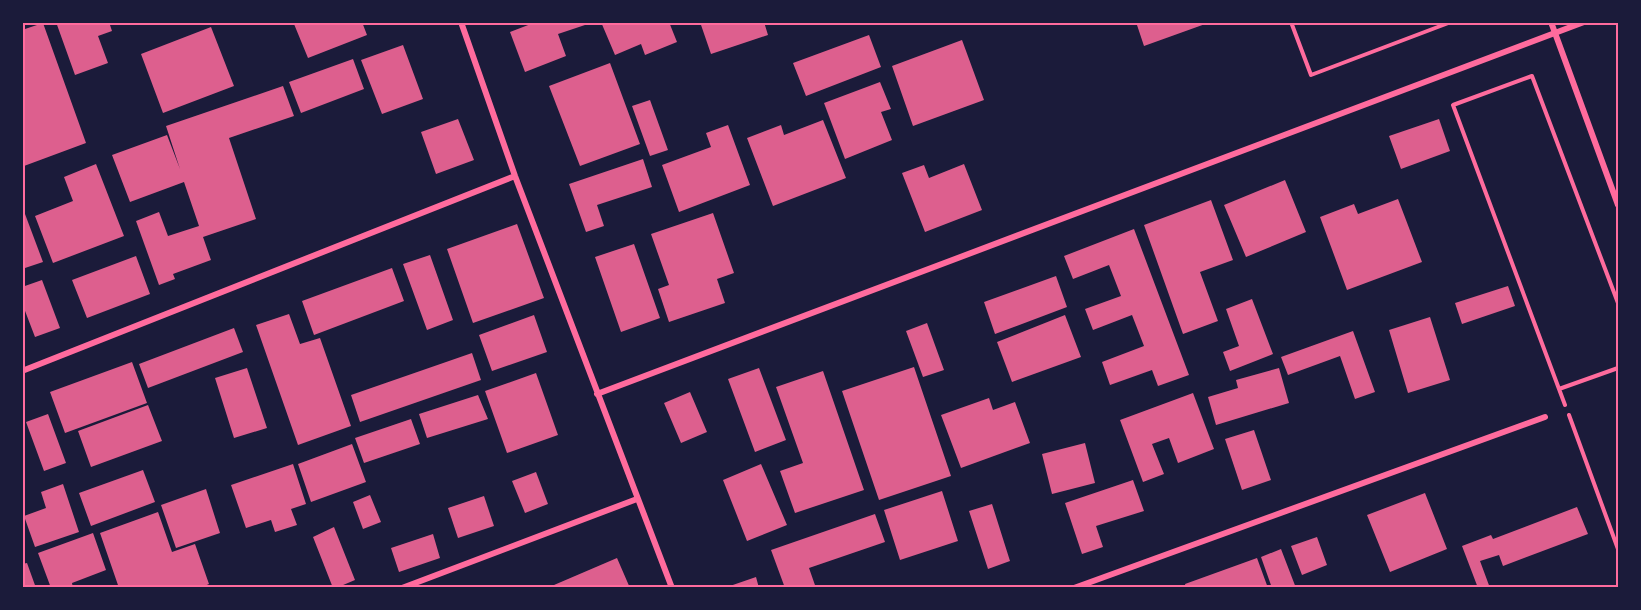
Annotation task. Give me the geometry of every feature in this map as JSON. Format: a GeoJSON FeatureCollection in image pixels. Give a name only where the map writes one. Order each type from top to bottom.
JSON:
{"type":"FeatureCollection","features":[{"type":"Feature","properties":{"kind":"street"},"geometry":{"type":"LineString","coordinates":[[461,22],[515,176],[672,588]]}},
{"type":"Feature","properties":{"kind":"street"},"geometry":{"type":"LineString","coordinates":[[1551,22],[1618,205]]}},
{"type":"Feature","properties":{"kind":"street"},"geometry":{"type":"LineString","coordinates":[[597,394],[1584,22]]}},
{"type":"Feature","properties":{"kind":"street"},"geometry":{"type":"LineString","coordinates":[[22,371],[515,176]]}},
{"type":"Feature","properties":{"kind":"street"},"geometry":{"type":"LineString","coordinates":[[1074,588],[1545,417]]}},
{"type":"Feature","properties":{"kind":"street"},"geometry":{"type":"LineString","coordinates":[[402,588],[637,499]]}},
{"type":"Feature","properties":{"kind":"path"},"geometry":{"type":"LineString","coordinates":[[1291,22],[1311,75],[1451,22]]}},
{"type":"Feature","properties":{"kind":"path"},"geometry":{"type":"LineString","coordinates":[[1618,303],[1532,76],[1454,105],[1618,549]]}},
{"type":"Feature","properties":{"kind":"path"},"geometry":{"type":"LineString","coordinates":[[1559,389],[1618,368]]}},
{"type":"Feature","properties":{"kind":"building"},"geometry":{"type":"Polygon","coordinates":[[[56,22],[109,22],[112,31],[98,36],[108,63],[75,75],[56,22]]]}},
{"type":"Feature","properties":{"kind":"building"},"geometry":{"type":"Polygon","coordinates":[[[299,22],[362,22],[367,35],[308,58],[294,24],[299,22]]]}},
{"type":"Feature","properties":{"kind":"building"},"geometry":{"type":"Polygon","coordinates":[[[536,22],[584,22],[585,25],[558,34],[566,56],[525,72],[510,32],[536,22]]]}},
{"type":"Feature","properties":{"kind":"building"},"geometry":{"type":"Polygon","coordinates":[[[601,22],[669,22],[677,42],[645,55],[641,44],[615,55],[601,22]]]}},
{"type":"Feature","properties":{"kind":"building"},"geometry":{"type":"Polygon","coordinates":[[[700,22],[764,22],[768,35],[711,54],[700,22]]]}},
{"type":"Feature","properties":{"kind":"building"},"geometry":{"type":"Polygon","coordinates":[[[1136,22],[1208,22],[1208,23],[1144,46],[1136,22]]]}},
{"type":"Feature","properties":{"kind":"building"},"geometry":{"type":"Polygon","coordinates":[[[43,23],[86,143],[24,166],[22,30],[43,23]]]}},
{"type":"Feature","properties":{"kind":"building"},"geometry":{"type":"Polygon","coordinates":[[[211,27],[234,86],[163,113],[141,54],[211,27]]]}},
{"type":"Feature","properties":{"kind":"building"},"geometry":{"type":"Polygon","coordinates":[[[869,35],[881,67],[806,96],[793,63],[869,35]]]}},
{"type":"Feature","properties":{"kind":"building"},"geometry":{"type":"Polygon","coordinates":[[[962,40],[984,100],[913,126],[892,66],[962,40]]]}},
{"type":"Feature","properties":{"kind":"building"},"geometry":{"type":"Polygon","coordinates":[[[403,45],[423,99],[382,114],[361,60],[403,45]]]}},
{"type":"Feature","properties":{"kind":"building"},"geometry":{"type":"Polygon","coordinates":[[[353,59],[364,89],[301,113],[289,82],[353,59]]]}},
{"type":"Feature","properties":{"kind":"building"},"geometry":{"type":"Polygon","coordinates":[[[610,63],[640,144],[580,166],[549,86],[610,63]]]}},
{"type":"Feature","properties":{"kind":"building"},"geometry":{"type":"Polygon","coordinates":[[[880,82],[891,109],[881,112],[892,140],[845,159],[824,103],[880,82]]]}},
{"type":"Feature","properties":{"kind":"building"},"geometry":{"type":"Polygon","coordinates":[[[283,86],[294,116],[229,138],[256,219],[203,237],[211,260],[173,274],[175,279],[159,285],[136,221],[159,212],[168,236],[199,226],[184,182],[130,202],[112,155],[167,135],[180,169],[166,126],[283,86]]]}},
{"type":"Feature","properties":{"kind":"building"},"geometry":{"type":"Polygon","coordinates":[[[650,100],[668,150],[650,156],[632,106],[650,100]]]}},
{"type":"Feature","properties":{"kind":"building"},"geometry":{"type":"Polygon","coordinates":[[[458,119],[474,160],[436,174],[421,132],[458,119]]]}},
{"type":"Feature","properties":{"kind":"building"},"geometry":{"type":"Polygon","coordinates":[[[1439,119],[1450,151],[1401,169],[1389,136],[1439,119]]]}},
{"type":"Feature","properties":{"kind":"building"},"geometry":{"type":"Polygon","coordinates":[[[823,120],[846,178],[773,206],[747,138],[781,125],[784,135],[823,120]]]}},
{"type":"Feature","properties":{"kind":"building"},"geometry":{"type":"Polygon","coordinates":[[[728,125],[750,185],[679,212],[662,165],[711,147],[706,133],[728,125]]]}},
{"type":"Feature","properties":{"kind":"building"},"geometry":{"type":"Polygon","coordinates":[[[643,159],[652,187],[597,205],[604,226],[586,232],[569,184],[643,159]]]}},
{"type":"Feature","properties":{"kind":"building"},"geometry":{"type":"Polygon","coordinates":[[[96,164],[124,236],[53,263],[35,216],[73,201],[64,177],[96,164]]]}},
{"type":"Feature","properties":{"kind":"building"},"geometry":{"type":"Polygon","coordinates":[[[964,164],[982,210],[925,232],[902,173],[924,165],[929,178],[964,164]]]}},
{"type":"Feature","properties":{"kind":"building"},"geometry":{"type":"Polygon","coordinates":[[[1285,180],[1306,232],[1246,257],[1224,205],[1285,180]]]}},
{"type":"Feature","properties":{"kind":"building"},"geometry":{"type":"Polygon","coordinates":[[[1398,199],[1422,262],[1347,290],[1320,217],[1354,204],[1358,214],[1398,199]]]}},
{"type":"Feature","properties":{"kind":"building"},"geometry":{"type":"Polygon","coordinates":[[[1211,200],[1233,260],[1200,272],[1218,321],[1183,334],[1144,225],[1211,200]]]}},
{"type":"Feature","properties":{"kind":"building"},"geometry":{"type":"Polygon","coordinates":[[[22,206],[43,262],[22,269],[22,206]]]}},
{"type":"Feature","properties":{"kind":"building"},"geometry":{"type":"Polygon","coordinates":[[[713,213],[734,273],[717,279],[725,303],[669,322],[658,289],[669,285],[651,234],[713,213]]]}},
{"type":"Feature","properties":{"kind":"building"},"geometry":{"type":"Polygon","coordinates":[[[517,224],[544,298],[473,323],[447,249],[517,224]]]}},
{"type":"Feature","properties":{"kind":"building"},"geometry":{"type":"Polygon","coordinates":[[[1134,229],[1189,375],[1158,386],[1152,370],[1110,385],[1102,362],[1144,346],[1132,315],[1093,330],[1085,309],[1121,296],[1109,265],[1073,279],[1064,256],[1134,229]]]}},
{"type":"Feature","properties":{"kind":"building"},"geometry":{"type":"Polygon","coordinates":[[[634,244],[660,318],[621,332],[595,257],[634,244]]]}},
{"type":"Feature","properties":{"kind":"building"},"geometry":{"type":"Polygon","coordinates":[[[430,255],[453,320],[427,330],[403,264],[430,255]]]}},
{"type":"Feature","properties":{"kind":"building"},"geometry":{"type":"Polygon","coordinates":[[[136,256],[150,294],[87,318],[72,280],[136,256]]]}},
{"type":"Feature","properties":{"kind":"building"},"geometry":{"type":"Polygon","coordinates":[[[392,268],[404,301],[314,335],[302,301],[392,268]]]}},
{"type":"Feature","properties":{"kind":"building"},"geometry":{"type":"Polygon","coordinates":[[[1056,276],[1067,307],[995,334],[984,302],[1056,276]]]}},
{"type":"Feature","properties":{"kind":"building"},"geometry":{"type":"Polygon","coordinates":[[[42,280],[60,328],[35,337],[22,303],[22,287],[42,280]]]}},
{"type":"Feature","properties":{"kind":"building"},"geometry":{"type":"Polygon","coordinates":[[[1508,286],[1515,306],[1462,324],[1455,303],[1508,286]]]}},
{"type":"Feature","properties":{"kind":"building"},"geometry":{"type":"Polygon","coordinates":[[[1252,299],[1273,354],[1230,371],[1223,352],[1239,346],[1226,309],[1252,299]]]}},
{"type":"Feature","properties":{"kind":"building"},"geometry":{"type":"Polygon","coordinates":[[[289,314],[300,344],[320,338],[351,426],[298,445],[256,325],[289,314]]]}},
{"type":"Feature","properties":{"kind":"building"},"geometry":{"type":"Polygon","coordinates":[[[534,315],[547,352],[492,371],[479,335],[534,315]]]}},
{"type":"Feature","properties":{"kind":"building"},"geometry":{"type":"Polygon","coordinates":[[[1065,315],[1081,357],[1012,382],[997,342],[1065,315]]]}},
{"type":"Feature","properties":{"kind":"building"},"geometry":{"type":"Polygon","coordinates":[[[1430,317],[1450,380],[1408,393],[1389,330],[1430,317]]]}},
{"type":"Feature","properties":{"kind":"building"},"geometry":{"type":"Polygon","coordinates":[[[927,323],[944,370],[923,377],[906,331],[927,323]]]}},
{"type":"Feature","properties":{"kind":"building"},"geometry":{"type":"Polygon","coordinates":[[[234,328],[243,352],[148,388],[139,364],[234,328]]]}},
{"type":"Feature","properties":{"kind":"building"},"geometry":{"type":"Polygon","coordinates":[[[1353,331],[1375,392],[1355,399],[1340,356],[1288,375],[1281,357],[1353,331]]]}},
{"type":"Feature","properties":{"kind":"building"},"geometry":{"type":"Polygon","coordinates":[[[472,353],[481,380],[360,422],[351,395],[472,353]]]}},
{"type":"Feature","properties":{"kind":"building"},"geometry":{"type":"Polygon","coordinates":[[[132,362],[147,403],[65,433],[50,392],[132,362]]]}},
{"type":"Feature","properties":{"kind":"building"},"geometry":{"type":"Polygon","coordinates":[[[914,367],[951,476],[879,500],[842,391],[914,367]]]}},
{"type":"Feature","properties":{"kind":"building"},"geometry":{"type":"Polygon","coordinates":[[[247,368],[267,428],[234,438],[215,378],[247,368]]]}},
{"type":"Feature","properties":{"kind":"building"},"geometry":{"type":"Polygon","coordinates":[[[759,368],[786,440],[755,452],[728,379],[759,368]]]}},
{"type":"Feature","properties":{"kind":"building"},"geometry":{"type":"Polygon","coordinates":[[[1279,368],[1289,403],[1216,425],[1208,397],[1238,388],[1236,380],[1279,368]]]}},
{"type":"Feature","properties":{"kind":"building"},"geometry":{"type":"Polygon","coordinates":[[[823,371],[864,490],[795,513],[780,471],[803,463],[776,387],[823,371]]]}},
{"type":"Feature","properties":{"kind":"building"},"geometry":{"type":"Polygon","coordinates":[[[536,373],[558,435],[507,453],[485,391],[536,373]]]}},
{"type":"Feature","properties":{"kind":"building"},"geometry":{"type":"Polygon","coordinates":[[[690,392],[707,432],[681,443],[664,403],[690,392]]]}},
{"type":"Feature","properties":{"kind":"building"},"geometry":{"type":"Polygon","coordinates":[[[1193,393],[1214,449],[1178,463],[1169,438],[1152,444],[1164,474],[1143,482],[1120,420],[1193,393]]]}},
{"type":"Feature","properties":{"kind":"building"},"geometry":{"type":"Polygon","coordinates":[[[478,395],[488,419],[427,438],[419,414],[478,395]]]}},
{"type":"Feature","properties":{"kind":"building"},"geometry":{"type":"Polygon","coordinates":[[[989,398],[993,410],[1015,402],[1030,443],[961,468],[941,415],[989,398]]]}},
{"type":"Feature","properties":{"kind":"building"},"geometry":{"type":"Polygon","coordinates":[[[148,405],[162,441],[91,467],[78,431],[148,405]]]}},
{"type":"Feature","properties":{"kind":"building"},"geometry":{"type":"Polygon","coordinates":[[[48,414],[66,463],[44,471],[26,422],[48,414]]]}},
{"type":"Feature","properties":{"kind":"building"},"geometry":{"type":"Polygon","coordinates":[[[411,419],[420,444],[364,463],[355,438],[411,419]]]}},
{"type":"Feature","properties":{"kind":"building"},"geometry":{"type":"Polygon","coordinates":[[[1254,430],[1271,480],[1242,490],[1225,439],[1254,430]]]}},
{"type":"Feature","properties":{"kind":"building"},"geometry":{"type":"Polygon","coordinates":[[[1085,443],[1095,483],[1052,494],[1042,454],[1085,443]]]}},
{"type":"Feature","properties":{"kind":"building"},"geometry":{"type":"Polygon","coordinates":[[[352,444],[366,482],[311,502],[298,464],[352,444]]]}},
{"type":"Feature","properties":{"kind":"building"},"geometry":{"type":"Polygon","coordinates":[[[293,464],[306,504],[291,509],[297,525],[275,532],[271,520],[246,528],[231,485],[293,464]]]}},
{"type":"Feature","properties":{"kind":"building"},"geometry":{"type":"Polygon","coordinates":[[[761,464],[787,525],[747,541],[723,480],[761,464]]]}},
{"type":"Feature","properties":{"kind":"building"},"geometry":{"type":"Polygon","coordinates":[[[143,470],[155,502],[91,526],[79,493],[143,470]]]}},
{"type":"Feature","properties":{"kind":"building"},"geometry":{"type":"Polygon","coordinates":[[[536,472],[548,504],[525,513],[512,481],[536,472]]]}},
{"type":"Feature","properties":{"kind":"building"},"geometry":{"type":"Polygon","coordinates":[[[1133,480],[1144,511],[1096,526],[1103,547],[1082,554],[1065,503],[1133,480]]]}},
{"type":"Feature","properties":{"kind":"building"},"geometry":{"type":"Polygon","coordinates":[[[63,484],[79,532],[35,547],[24,516],[46,508],[41,492],[63,484]]]}},
{"type":"Feature","properties":{"kind":"building"},"geometry":{"type":"Polygon","coordinates":[[[206,489],[220,533],[176,548],[161,505],[206,489]]]}},
{"type":"Feature","properties":{"kind":"building"},"geometry":{"type":"Polygon","coordinates":[[[942,491],[958,541],[900,560],[884,510],[942,491]]]}},
{"type":"Feature","properties":{"kind":"building"},"geometry":{"type":"Polygon","coordinates":[[[1425,493],[1447,549],[1390,572],[1367,515],[1425,493]]]}},
{"type":"Feature","properties":{"kind":"building"},"geometry":{"type":"Polygon","coordinates":[[[370,495],[381,522],[363,529],[353,502],[370,495]]]}},
{"type":"Feature","properties":{"kind":"building"},"geometry":{"type":"Polygon","coordinates":[[[484,496],[494,526],[458,538],[448,508],[484,496]]]}},
{"type":"Feature","properties":{"kind":"building"},"geometry":{"type":"Polygon","coordinates":[[[992,504],[1010,561],[988,569],[969,511],[992,504]]]}},
{"type":"Feature","properties":{"kind":"building"},"geometry":{"type":"Polygon","coordinates":[[[1577,507],[1588,534],[1503,566],[1499,555],[1480,561],[1490,588],[1478,588],[1462,546],[1491,535],[1493,539],[1577,507]]]}},
{"type":"Feature","properties":{"kind":"building"},"geometry":{"type":"Polygon","coordinates":[[[158,512],[172,552],[195,544],[209,584],[200,588],[119,588],[100,533],[158,512]]]}},
{"type":"Feature","properties":{"kind":"building"},"geometry":{"type":"Polygon","coordinates":[[[875,514],[885,542],[809,568],[816,588],[785,588],[771,550],[875,514]]]}},
{"type":"Feature","properties":{"kind":"building"},"geometry":{"type":"Polygon","coordinates":[[[334,527],[355,580],[336,588],[333,588],[313,537],[334,527]]]}},
{"type":"Feature","properties":{"kind":"building"},"geometry":{"type":"Polygon","coordinates":[[[93,533],[106,570],[72,583],[73,588],[51,588],[38,553],[93,533]]]}},
{"type":"Feature","properties":{"kind":"building"},"geometry":{"type":"Polygon","coordinates":[[[433,534],[440,558],[399,572],[391,548],[433,534]]]}},
{"type":"Feature","properties":{"kind":"building"},"geometry":{"type":"Polygon","coordinates":[[[1317,537],[1327,565],[1302,575],[1291,546],[1317,537]]]}},
{"type":"Feature","properties":{"kind":"building"},"geometry":{"type":"Polygon","coordinates":[[[1281,549],[1296,588],[1272,588],[1261,557],[1281,549]]]}},
{"type":"Feature","properties":{"kind":"building"},"geometry":{"type":"Polygon","coordinates":[[[617,558],[630,588],[547,588],[617,558]]]}},
{"type":"Feature","properties":{"kind":"building"},"geometry":{"type":"Polygon","coordinates":[[[1257,558],[1268,588],[1186,588],[1185,584],[1257,558]]]}},
{"type":"Feature","properties":{"kind":"building"},"geometry":{"type":"Polygon","coordinates":[[[27,563],[36,588],[22,588],[22,564],[27,563]]]}},
{"type":"Feature","properties":{"kind":"building"},"geometry":{"type":"Polygon","coordinates":[[[756,577],[759,588],[727,588],[727,587],[756,577]]]}}]}
